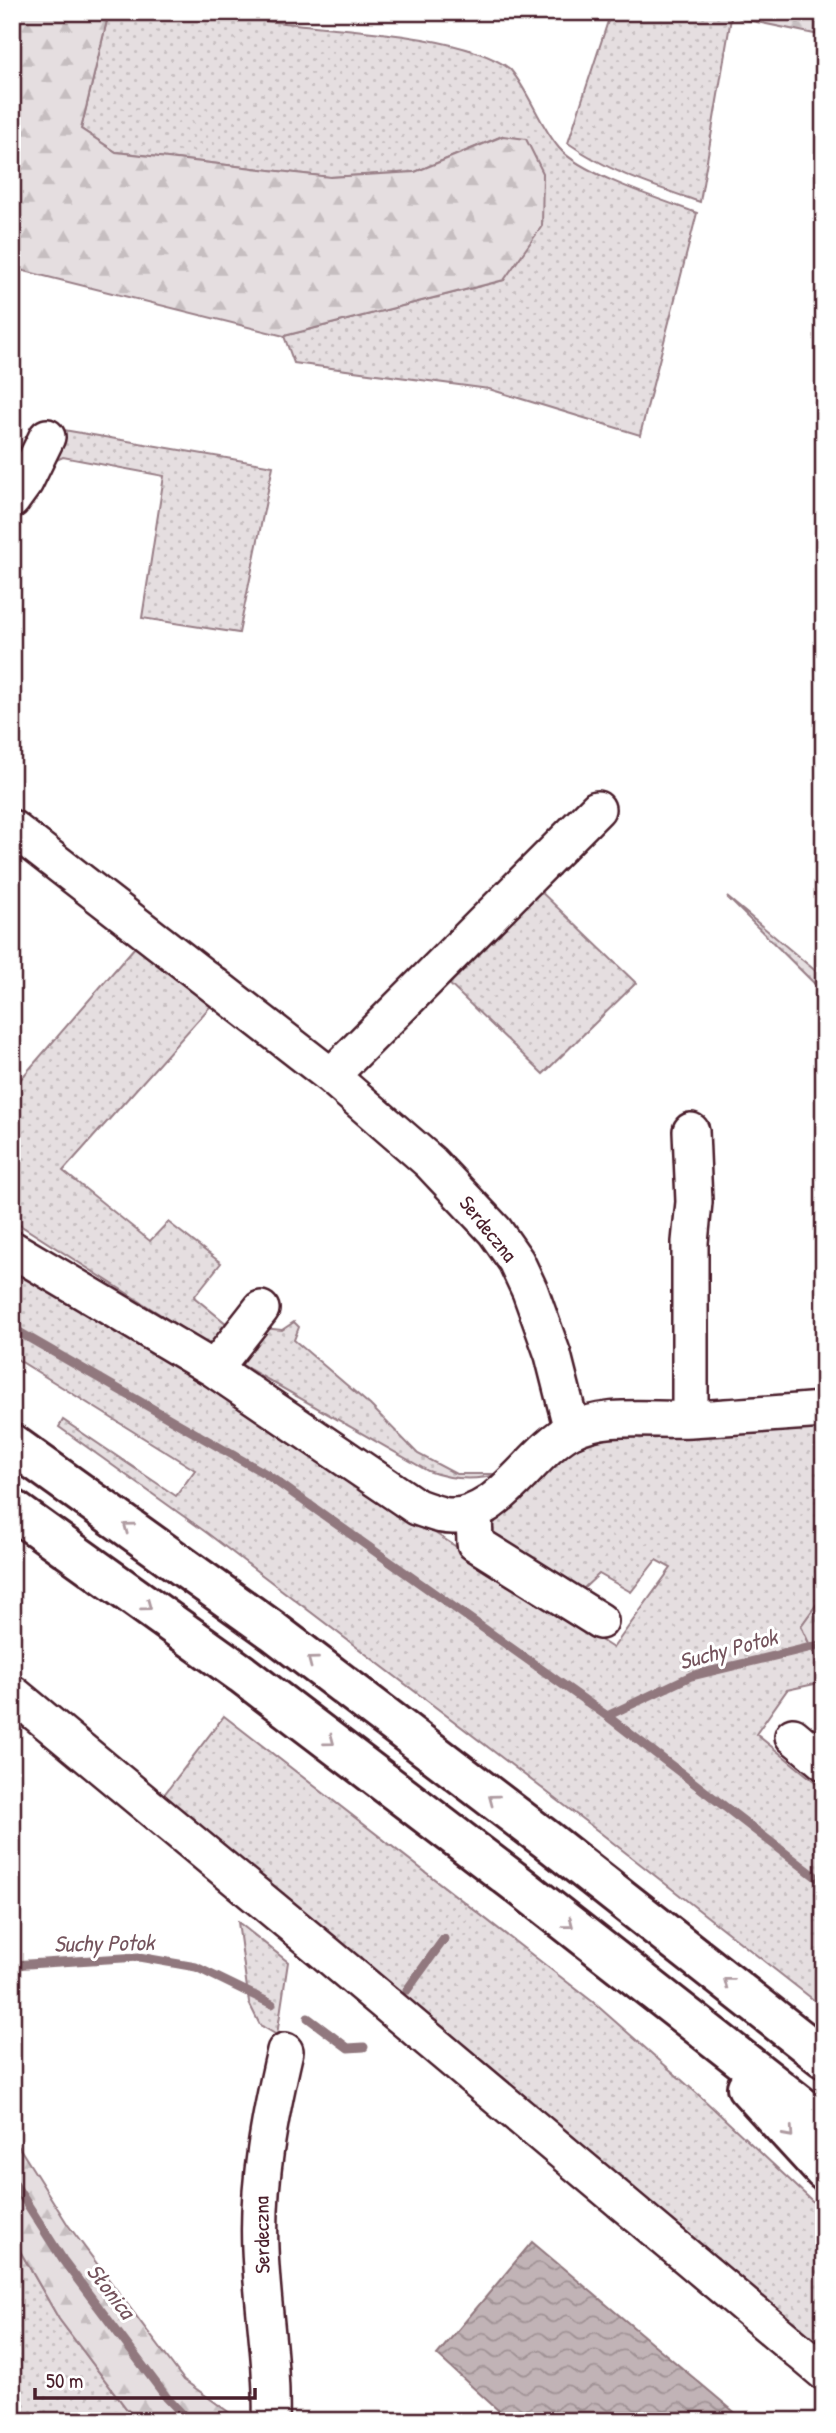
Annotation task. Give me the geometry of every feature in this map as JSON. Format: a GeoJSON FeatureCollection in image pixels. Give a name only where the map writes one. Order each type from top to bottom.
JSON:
{"type":"FeatureCollection","features":[{"type":"Feature","properties":{"kind":"highway"},"geometry":{"type":"LineString","coordinates":[[12,1444],[273,1631],[558,1848],[824,2058]]}},
{"type":"Feature","properties":{"kind":"highway"},"geometry":{"type":"LineString","coordinates":[[12,1509],[253,1682],[515,1882],[824,2124]]}},
{"type":"Feature","properties":{"kind":"highway"},"geometry":{"type":"LineString","coordinates":[[677,2010],[824,2171]]}},
{"type":"Feature","properties":{"kind":"street"},"geometry":{"type":"LineString","coordinates":[[12,500],[25,482],[47,437]]}},
{"type":"Feature","properties":{"kind":"street"},"geometry":{"type":"LineString","coordinates":[[331,1076],[597,809]]}},
{"type":"Feature","properties":{"kind":"street","name":"Serdeczna"},"geometry":{"type":"LineString","coordinates":[[12,828],[331,1076],[430,1162],[495,1231],[516,1261],[530,1291],[553,1354],[572,1430]]}},
{"type":"Feature","properties":{"kind":"street"},"geometry":{"type":"LineString","coordinates":[[690,1419],[691,1242],[694,1202],[691,1131]]}},
{"type":"Feature","properties":{"kind":"street"},"geometry":{"type":"LineString","coordinates":[[12,1248],[214,1369],[417,1507],[444,1516],[474,1513],[506,1491],[529,1464],[572,1430],[598,1421],[690,1419],[824,1410]]}},
{"type":"Feature","properties":{"kind":"street"},"geometry":{"type":"LineString","coordinates":[[214,1369],[261,1309]]}},
{"type":"Feature","properties":{"kind":"street"},"geometry":{"type":"LineString","coordinates":[[474,1513],[475,1543],[600,1621]]}},
{"type":"Feature","properties":{"kind":"street"},"geometry":{"type":"LineString","coordinates":[[12,1693],[824,2372]]}},
{"type":"Feature","properties":{"kind":"street"},"geometry":{"type":"LineString","coordinates":[[793,1736],[824,1762]]}},
{"type":"Feature","properties":{"kind":"street","name":"Serdeczna"},"geometry":{"type":"LineString","coordinates":[[271,2421],[260,2214],[268,2133],[285,2051]]}},
{"type":"Feature","properties":{"kind":"green space"},"geometry":{"type":"Polygon","coordinates":[[[12,12],[109,12],[81,129],[116,152],[330,177],[415,172],[503,136],[526,139],[543,173],[542,226],[504,280],[284,336],[12,268],[12,12]]]}},
{"type":"Feature","properties":{"kind":"green space"},"geometry":{"type":"Polygon","coordinates":[[[109,12],[223,13],[275,22],[398,35],[463,48],[489,57],[510,69],[552,139],[570,158],[624,186],[697,213],[640,435],[489,389],[294,363],[284,336],[504,280],[502,136],[415,172],[330,177],[116,152],[81,129],[109,12]]]}},
{"type":"Feature","properties":{"kind":"green space"},"geometry":{"type":"Polygon","coordinates":[[[611,12],[709,12],[731,18],[700,202],[616,170],[568,143],[611,12]]]}},
{"type":"Feature","properties":{"kind":"green space"},"geometry":{"type":"Polygon","coordinates":[[[709,12],[824,12],[824,36],[709,12]]]}},
{"type":"Feature","properties":{"kind":"green space"},"geometry":{"type":"Polygon","coordinates":[[[58,429],[273,466],[239,633],[142,618],[164,476],[63,457],[43,466],[58,429]]]}},
{"type":"Feature","properties":{"kind":"green space"},"geometry":{"type":"Polygon","coordinates":[[[553,872],[558,875],[536,887],[636,983],[543,1074],[442,977],[532,885],[542,876],[553,872]]]}},
{"type":"Feature","properties":{"kind":"green space"},"geometry":{"type":"Polygon","coordinates":[[[727,897],[824,978],[824,993],[727,897]]]}},
{"type":"Feature","properties":{"kind":"green space"},"geometry":{"type":"Polygon","coordinates":[[[141,940],[216,1000],[63,1171],[150,1241],[168,1222],[221,1263],[194,1297],[233,1329],[216,1350],[12,1220],[12,1089],[141,940]]]}},
{"type":"Feature","properties":{"kind":"green space"},"geometry":{"type":"Polygon","coordinates":[[[12,1263],[110,1323],[613,1648],[671,1568],[656,1560],[631,1592],[599,1574],[583,1589],[565,1590],[495,1545],[491,1528],[503,1511],[562,1453],[625,1431],[824,1422],[824,1594],[801,1626],[824,1675],[824,1682],[787,1690],[756,1734],[824,1789],[824,2008],[598,1831],[207,1533],[59,1427],[63,1420],[176,1496],[195,1470],[12,1356],[12,1263]]]}},
{"type":"Feature","properties":{"kind":"green space"},"geometry":{"type":"Polygon","coordinates":[[[294,1322],[299,1327],[294,1340],[370,1405],[418,1454],[456,1474],[499,1474],[464,1478],[428,1471],[228,1357],[254,1327],[282,1330],[294,1322]]]}},
{"type":"Feature","properties":{"kind":"green space"},"geometry":{"type":"Polygon","coordinates":[[[824,1594],[824,1675],[801,1626],[824,1594]]]}},
{"type":"Feature","properties":{"kind":"green space"},"geometry":{"type":"Polygon","coordinates":[[[224,1716],[593,2002],[701,2097],[824,2212],[824,2361],[163,1796],[224,1716]]]}},
{"type":"Feature","properties":{"kind":"green space"},"geometry":{"type":"Polygon","coordinates":[[[238,1922],[288,1962],[277,2035],[260,2025],[249,2003],[238,1922]]]}},
{"type":"Feature","properties":{"kind":"green space"},"geometry":{"type":"Polygon","coordinates":[[[12,2136],[68,2225],[184,2380],[241,2421],[138,2421],[126,2408],[59,2319],[12,2237],[12,2136]]]}},
{"type":"Feature","properties":{"kind":"green space"},"geometry":{"type":"Polygon","coordinates":[[[12,2237],[59,2319],[138,2421],[12,2421],[12,2237]]]}},
{"type":"Feature","properties":{"kind":"water"},"geometry":{"type":"Polygon","coordinates":[[[532,2242],[745,2421],[510,2421],[437,2355],[532,2242]]]}},
{"type":"Feature","properties":{"kind":"waterway"},"geometry":{"type":"LineString","coordinates":[[12,1328],[266,1474],[607,1716],[824,1883]]}},
{"type":"Feature","properties":{"kind":"waterway","name":"Suchy Potok"},"geometry":{"type":"LineString","coordinates":[[607,1716],[691,1676],[824,1644]]}},
{"type":"Feature","properties":{"kind":"waterway"},"geometry":{"type":"LineString","coordinates":[[407,1990],[444,1939]]}},
{"type":"Feature","properties":{"kind":"waterway","name":"Suchy Potok"},"geometry":{"type":"LineString","coordinates":[[12,1965],[139,1957],[196,1967],[272,2004]]}},
{"type":"Feature","properties":{"kind":"waterway"},"geometry":{"type":"LineString","coordinates":[[308,2018],[348,2048],[364,2047]]}},
{"type":"Feature","properties":{"kind":"waterway","name":"Słonica"},"geometry":{"type":"LineString","coordinates":[[12,2180],[63,2260],[167,2398],[189,2421]]}}]}
